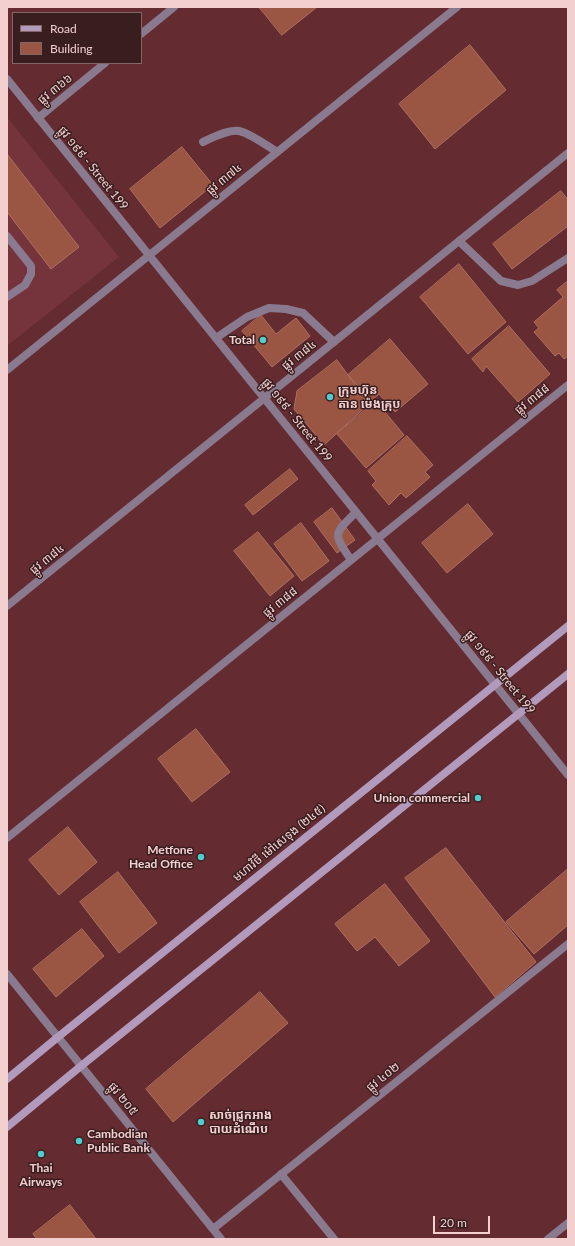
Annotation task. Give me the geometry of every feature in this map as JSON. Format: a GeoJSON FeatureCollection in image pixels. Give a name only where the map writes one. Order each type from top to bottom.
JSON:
{"type":"FeatureCollection","features":[{"type":"Feature","properties":{"kind":"main road","name":"មហាវិថី ម៉ៅសេទុង (២៤៥)"},"geometry":{"type":"LineString","coordinates":[[7,1079],[568,626]]}},
{"type":"Feature","properties":{"kind":"main road"},"geometry":{"type":"LineString","coordinates":[[7,1127],[568,674]]}},
{"type":"Feature","properties":{"kind":"street"},"geometry":{"type":"LineString","coordinates":[[142,33],[174,7]]}},
{"type":"Feature","properties":{"kind":"street","name":"ផ្លូវ ៣៧៤"},"geometry":{"type":"LineString","coordinates":[[7,370],[457,7]]}},
{"type":"Feature","properties":{"kind":"street","name":"ផ្លូវ ៣៦៦"},"geometry":{"type":"LineString","coordinates":[[38,118],[104,64]]}},
{"type":"Feature","properties":{"kind":"street","name":"ផ្លូវ ១៩៩ - Street 199"},"geometry":{"type":"LineString","coordinates":[[8,83],[38,118],[568,775]]}},
{"type":"Feature","properties":{"kind":"street"},"geometry":{"type":"LineString","coordinates":[[203,142],[220,134],[238,131],[258,140],[277,152]]}},
{"type":"Feature","properties":{"kind":"street","name":"ផ្លូវ ៣៨៤"},"geometry":{"type":"LineString","coordinates":[[7,606],[568,154]]}},
{"type":"Feature","properties":{"kind":"street"},"geometry":{"type":"LineString","coordinates":[[7,236],[31,266],[31,274],[25,285],[7,297]]}},
{"type":"Feature","properties":{"kind":"street"},"geometry":{"type":"LineString","coordinates":[[459,241],[500,281],[518,285],[532,281],[568,258]]}},
{"type":"Feature","properties":{"kind":"street"},"geometry":{"type":"LineString","coordinates":[[216,338],[247,317],[269,308],[286,309],[304,313],[334,342]]}},
{"type":"Feature","properties":{"kind":"street","name":"ផ្លូវ ៣៨៨"},"geometry":{"type":"LineString","coordinates":[[7,838],[568,385]]}},
{"type":"Feature","properties":{"kind":"street"},"geometry":{"type":"LineString","coordinates":[[352,560],[338,541],[338,534],[340,528],[356,512]]}},
{"type":"Feature","properties":{"kind":"street","name":"ផ្លូវ ៤០២"},"geometry":{"type":"LineString","coordinates":[[213,1229],[568,944]]}},
{"type":"Feature","properties":{"kind":"street","name":"ផ្លូវ ២០៥"},"geometry":{"type":"LineString","coordinates":[[7,974],[221,1239]]}},
{"type":"Feature","properties":{"kind":"street"},"geometry":{"type":"LineString","coordinates":[[281,1174],[334,1239]]}},
{"type":"Feature","properties":{"kind":"street"},"geometry":{"type":"LineString","coordinates":[[548,1239],[568,1222]]}},
{"type":"Feature","properties":{"kind":"shaded area"},"geometry":{"type":"Polygon","coordinates":[[[7,117],[119,257],[7,346],[7,117]]]}},
{"type":"Feature","properties":{"kind":"building"},"geometry":{"type":"Polygon","coordinates":[[[259,7],[317,7],[282,35],[259,7]]]}},
{"type":"Feature","properties":{"kind":"building"},"geometry":{"type":"Polygon","coordinates":[[[470,45],[506,90],[435,149],[399,104],[470,45]]]}},
{"type":"Feature","properties":{"kind":"building"},"geometry":{"type":"Polygon","coordinates":[[[182,147],[213,185],[160,228],[130,189],[182,147]]]}},
{"type":"Feature","properties":{"kind":"building"},"geometry":{"type":"Polygon","coordinates":[[[7,154],[79,247],[51,269],[7,212],[7,154]]]}},
{"type":"Feature","properties":{"kind":"building"},"geometry":{"type":"Polygon","coordinates":[[[561,191],[568,200],[568,226],[512,269],[493,244],[561,191]]]}},
{"type":"Feature","properties":{"kind":"building"},"geometry":{"type":"Polygon","coordinates":[[[459,264],[506,322],[468,354],[420,297],[459,264]]]}},
{"type":"Feature","properties":{"kind":"building"},"geometry":{"type":"Polygon","coordinates":[[[568,281],[568,356],[564,359],[559,353],[555,356],[534,332],[539,328],[534,322],[563,297],[557,290],[568,281]]]}},
{"type":"Feature","properties":{"kind":"building"},"geometry":{"type":"Polygon","coordinates":[[[261,315],[276,334],[296,318],[310,336],[272,367],[242,331],[261,315]]]}},
{"type":"Feature","properties":{"kind":"building"},"geometry":{"type":"Polygon","coordinates":[[[509,326],[550,374],[518,402],[486,366],[483,372],[472,359],[509,326]]]}},
{"type":"Feature","properties":{"kind":"building"},"geometry":{"type":"Polygon","coordinates":[[[390,339],[428,384],[395,412],[379,394],[371,401],[348,375],[390,339]]]}},
{"type":"Feature","properties":{"kind":"building","name":"ក្រុមហ៊ុន តាន ម៉េងគ្រុប"},"geometry":{"type":"Polygon","coordinates":[[[337,360],[369,404],[324,445],[294,409],[297,391],[337,360]]]}},
{"type":"Feature","properties":{"kind":"building"},"geometry":{"type":"Polygon","coordinates":[[[376,401],[404,435],[366,468],[337,434],[376,401]]]}},
{"type":"Feature","properties":{"kind":"building"},"geometry":{"type":"Polygon","coordinates":[[[407,436],[433,465],[425,472],[430,477],[406,498],[401,493],[389,505],[372,485],[376,481],[368,471],[407,436]]]}},
{"type":"Feature","properties":{"kind":"building"},"geometry":{"type":"Polygon","coordinates":[[[290,469],[298,479],[253,515],[245,505],[290,469]]]}},
{"type":"Feature","properties":{"kind":"building"},"geometry":{"type":"Polygon","coordinates":[[[468,504],[493,534],[447,573],[422,543],[468,504]]]}},
{"type":"Feature","properties":{"kind":"building"},"geometry":{"type":"Polygon","coordinates":[[[332,508],[355,540],[337,553],[314,522],[332,508]]]}},
{"type":"Feature","properties":{"kind":"building"},"geometry":{"type":"Polygon","coordinates":[[[301,523],[329,561],[302,581],[274,544],[301,523]]]}},
{"type":"Feature","properties":{"kind":"building"},"geometry":{"type":"Polygon","coordinates":[[[258,532],[294,576],[270,596],[234,551],[258,532]]]}},
{"type":"Feature","properties":{"kind":"building"},"geometry":{"type":"Polygon","coordinates":[[[196,729],[230,772],[192,802],[158,759],[196,729]]]}},
{"type":"Feature","properties":{"kind":"building"},"geometry":{"type":"Polygon","coordinates":[[[68,827],[97,862],[59,895],[29,860],[68,827]]]}},
{"type":"Feature","properties":{"kind":"building"},"geometry":{"type":"Polygon","coordinates":[[[446,848],[536,962],[495,997],[405,878],[446,848]]]}},
{"type":"Feature","properties":{"kind":"building"},"geometry":{"type":"Polygon","coordinates":[[[568,869],[568,925],[534,954],[506,922],[568,869]]]}},
{"type":"Feature","properties":{"kind":"building"},"geometry":{"type":"Polygon","coordinates":[[[118,872],[157,923],[119,953],[80,902],[118,872]]]}},
{"type":"Feature","properties":{"kind":"building"},"geometry":{"type":"Polygon","coordinates":[[[385,884],[430,941],[399,966],[375,937],[357,951],[335,924],[385,884]]]}},
{"type":"Feature","properties":{"kind":"building"},"geometry":{"type":"Polygon","coordinates":[[[82,929],[104,956],[56,997],[33,969],[82,929]]]}},
{"type":"Feature","properties":{"kind":"building"},"geometry":{"type":"Polygon","coordinates":[[[260,992],[288,1023],[173,1122],[146,1089],[260,992]]]}},
{"type":"Feature","properties":{"kind":"building"},"geometry":{"type":"Polygon","coordinates":[[[70,1205],[96,1239],[37,1239],[33,1234],[70,1205]]]}},
{"type":"Feature","properties":{"kind":"place","name":"Total"},"geometry":{"type":"Point","coordinates":[263,340]}},
{"type":"Feature","properties":{"kind":"place","name":"ក្រុមហ៊ុន តាន ម៉េងគ្រុប"},"geometry":{"type":"Point","coordinates":[330,397]}},
{"type":"Feature","properties":{"kind":"place","name":"Union commercial"},"geometry":{"type":"Point","coordinates":[478,798]}},
{"type":"Feature","properties":{"kind":"place","name":"Metfone Head Office"},"geometry":{"type":"Point","coordinates":[201,857]}},
{"type":"Feature","properties":{"kind":"place","name":"សាច់ជ្រូកអាង បាយដំណើប"},"geometry":{"type":"Point","coordinates":[201,1122]}},
{"type":"Feature","properties":{"kind":"place","name":"Cambodian Public Bank"},"geometry":{"type":"Point","coordinates":[79,1141]}},
{"type":"Feature","properties":{"kind":"place","name":"Thai Airways"},"geometry":{"type":"Point","coordinates":[41,1154]}}]}
